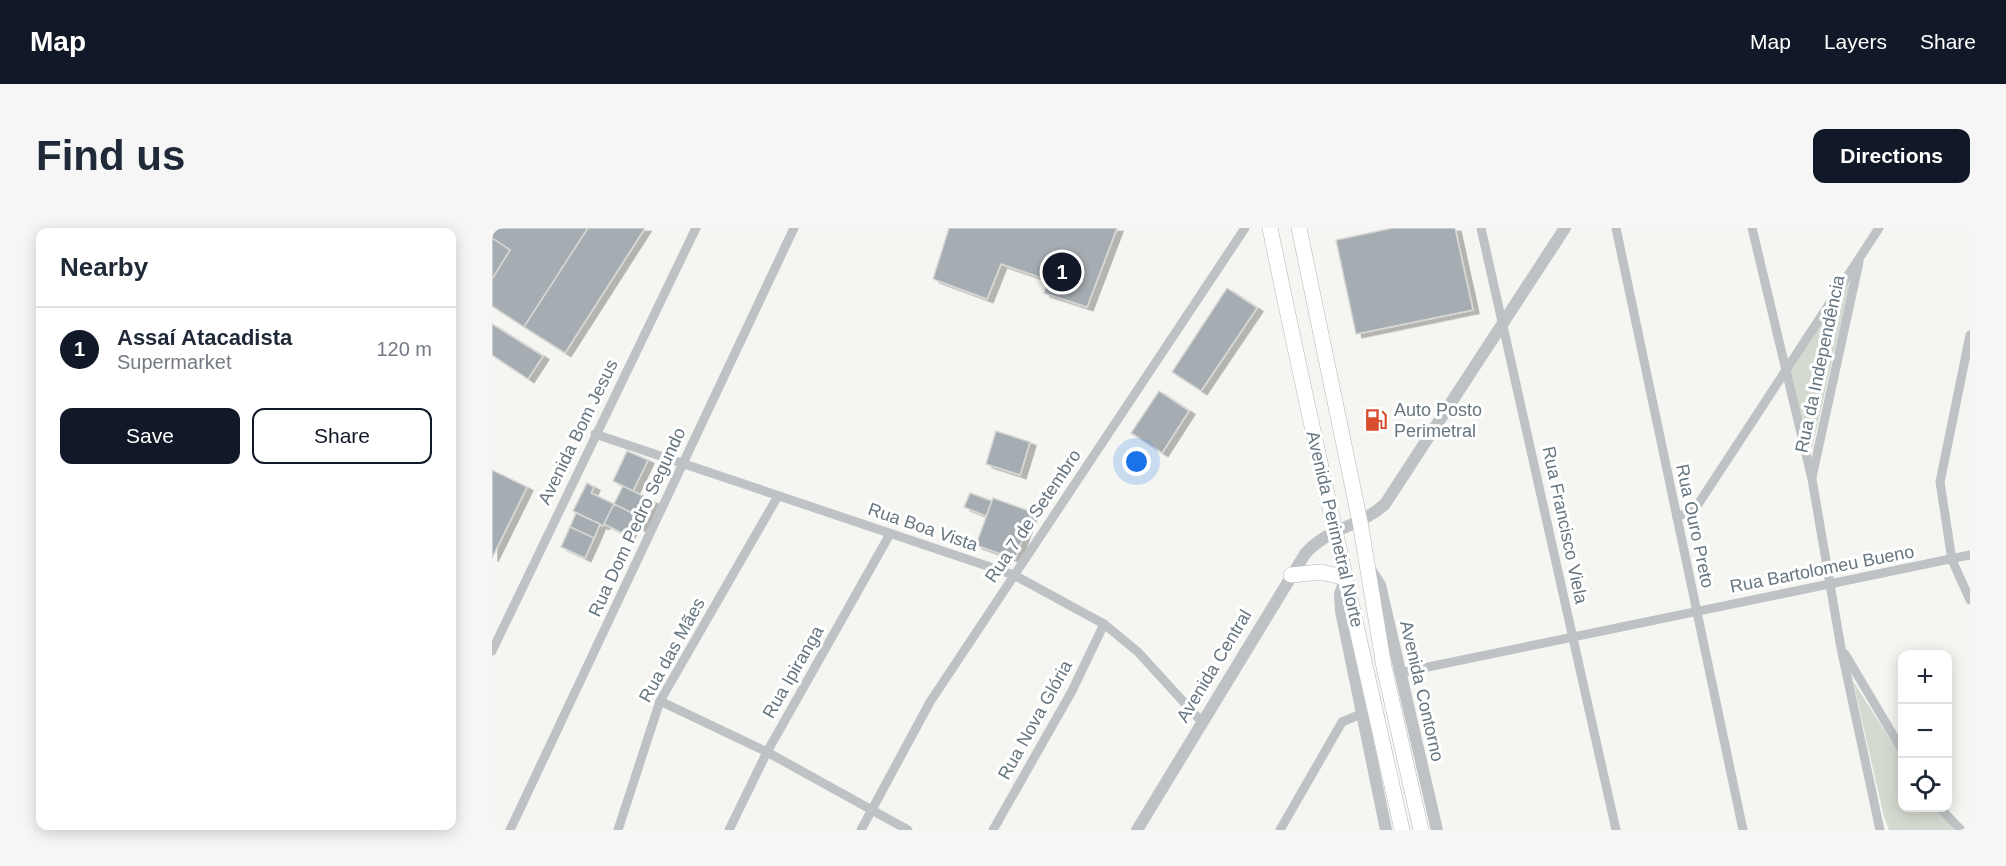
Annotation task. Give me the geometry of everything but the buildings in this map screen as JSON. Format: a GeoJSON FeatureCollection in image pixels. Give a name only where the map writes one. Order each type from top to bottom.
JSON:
{"type":"FeatureCollection","features":[{"type":"Feature","properties":{"kind":"highway","name":"Avenida Perimetral Norte"},"geometry":{"type":"LineString","coordinates":[[1270,228],[1334,530],[1402,830]]}},
{"type":"Feature","properties":{"kind":"highway","name":"Avenida Perimetral Norte"},"geometry":{"type":"LineString","coordinates":[[1299,228],[1360,522],[1384,668],[1421,830]]}},
{"type":"Feature","properties":{"kind":"highway"},"geometry":{"type":"LineString","coordinates":[[1291,575],[1321,572],[1346,578]]}},
{"type":"Feature","properties":{"kind":"street","name":"Avenida Bom Jesus"},"geometry":{"type":"LineString","coordinates":[[492,651],[696,228]]}},
{"type":"Feature","properties":{"kind":"street","name":"Rua Dom Pedro Segundo"},"geometry":{"type":"LineString","coordinates":[[510,830],[794,228]]}},
{"type":"Feature","properties":{"kind":"street","name":"Rua 7 de Setembro"},"geometry":{"type":"LineString","coordinates":[[861,830],[930,702],[1245,228]]}},
{"type":"Feature","properties":{"kind":"street","name":"Rua Francisco Viela"},"geometry":{"type":"LineString","coordinates":[[1481,228],[1616,830]]}},
{"type":"Feature","properties":{"kind":"street"},"geometry":{"type":"LineString","coordinates":[[1334,530],[1372,516],[1399,486],[1565,228]]}},
{"type":"Feature","properties":{"kind":"street","name":"Rua Ouro Preto"},"geometry":{"type":"LineString","coordinates":[[1616,228],[1743,830]]}},
{"type":"Feature","properties":{"kind":"street"},"geometry":{"type":"LineString","coordinates":[[1677,517],[1695,509],[1784,370],[1752,228]]}},
{"type":"Feature","properties":{"kind":"street","name":"Rua da Independência"},"geometry":{"type":"LineString","coordinates":[[1879,228],[1784,370],[1812,479],[1841,648],[1880,830]]}},
{"type":"Feature","properties":{"kind":"street","name":"Rua da Independência"},"geometry":{"type":"LineString","coordinates":[[1812,479],[1861,255]]}},
{"type":"Feature","properties":{"kind":"street"},"geometry":{"type":"LineString","coordinates":[[1970,335],[1941,482],[1952,560],[1970,600]]}},
{"type":"Feature","properties":{"kind":"street","name":"Rua Boa Vista"},"geometry":{"type":"LineString","coordinates":[[595,434],[1014,575],[1104,624],[1138,652],[1201,721]]}},
{"type":"Feature","properties":{"kind":"street","name":"Rua das Mães"},"geometry":{"type":"LineString","coordinates":[[618,830],[660,701],[778,496]]}},
{"type":"Feature","properties":{"kind":"street","name":"Avenida Central"},"geometry":{"type":"LineString","coordinates":[[1138,830],[1201,721],[1291,575],[1315,542],[1334,530]]}},
{"type":"Feature","properties":{"kind":"street","name":"Rua Ipiranga"},"geometry":{"type":"LineString","coordinates":[[729,830],[767,752],[890,534]]}},
{"type":"Feature","properties":{"kind":"street","name":"Rua Bartolomeu Bueno"},"geometry":{"type":"LineString","coordinates":[[1399,673],[1970,555]]}},
{"type":"Feature","properties":{"kind":"street","name":"Avenida Contorno"},"geometry":{"type":"LineString","coordinates":[[1366,563],[1380,585],[1437,830]]}},
{"type":"Feature","properties":{"kind":"street"},"geometry":{"type":"LineString","coordinates":[[1346,578],[1340,594],[1341,611],[1386,830]]}},
{"type":"Feature","properties":{"kind":"street","name":"Rua Nova Glória"},"geometry":{"type":"LineString","coordinates":[[993,830],[1072,691],[1104,624]]}},
{"type":"Feature","properties":{"kind":"street","name":"Rua da Independência"},"geometry":{"type":"LineString","coordinates":[[1841,648],[1898,743]]}},
{"type":"Feature","properties":{"kind":"street"},"geometry":{"type":"LineString","coordinates":[[660,701],[767,752],[908,830]]}},
{"type":"Feature","properties":{"kind":"street"},"geometry":{"type":"LineString","coordinates":[[1280,830],[1342,722],[1361,714]]}},
{"type":"Feature","properties":{"kind":"street"},"geometry":{"type":"LineString","coordinates":[[1945,812],[1961,830]]}},
{"type":"Feature","properties":{"kind":"shaded area"},"geometry":{"type":"Polygon","coordinates":[[[1851,279],[1812,449],[1788,370],[1851,279]]]}},
{"type":"Feature","properties":{"kind":"shaded area"},"geometry":{"type":"Polygon","coordinates":[[[1853,681],[1898,752],[1898,812],[1940,812],[1954,830],[1889,830],[1884,817],[1853,681]]]}},
{"type":"Feature","properties":{"kind":"place","name":"Assaí Atacadista"},"geometry":{"type":"Point","coordinates":[1062,272]}},
{"type":"Feature","properties":{"kind":"place","name":"Auto Posto Perimetral"},"geometry":{"type":"Point","coordinates":[1376,420]}}]}
